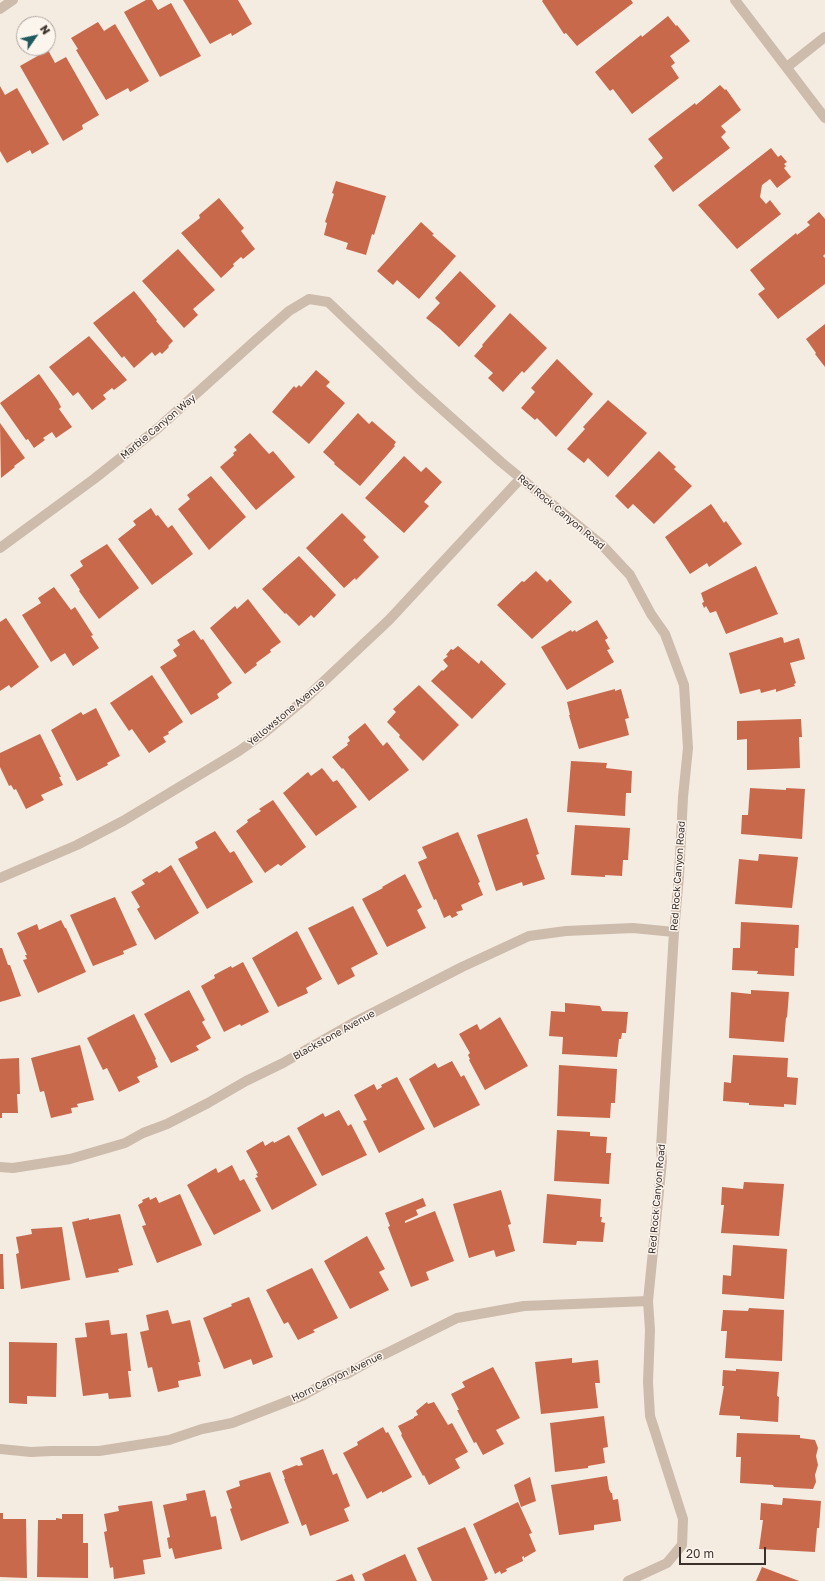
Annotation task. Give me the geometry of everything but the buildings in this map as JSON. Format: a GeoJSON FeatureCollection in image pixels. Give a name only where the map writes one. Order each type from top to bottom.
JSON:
{"type":"FeatureCollection","features":[{"type":"Feature","properties":{"kind":"street"},"geometry":{"type":"LineString","coordinates":[[0,9],[13,0]]}},
{"type":"Feature","properties":{"kind":"street"},"geometry":{"type":"LineString","coordinates":[[734,0],[825,118]]}},
{"type":"Feature","properties":{"kind":"street"},"geometry":{"type":"LineString","coordinates":[[787,67],[825,37]]}},
{"type":"Feature","properties":{"kind":"street","name":"Red Rock Canyon Road"},"geometry":{"type":"LineString","coordinates":[[309,299],[328,302],[418,387],[521,478],[602,544],[630,576],[651,614],[665,634],[684,685],[688,748],[683,797],[679,876],[674,932],[661,1147],[662,1161],[648,1301],[650,1330],[648,1382],[650,1416],[683,1519],[682,1545],[667,1563],[628,1581]]}},
{"type":"Feature","properties":{"kind":"street","name":"Marble Canyon Way"},"geometry":{"type":"LineString","coordinates":[[0,548],[94,479],[157,429],[289,311],[309,299]]}},
{"type":"Feature","properties":{"kind":"street","name":"Yellowstone Avenue"},"geometry":{"type":"LineString","coordinates":[[0,878],[77,845],[123,821],[240,751],[263,734],[304,700],[389,620],[521,478]]}},
{"type":"Feature","properties":{"kind":"street","name":"Blackstone Avenue"},"geometry":{"type":"LineString","coordinates":[[0,1167],[13,1168],[70,1160],[124,1143],[143,1133],[167,1124],[208,1103],[246,1081],[283,1063],[353,1023],[462,967],[530,936],[566,931],[633,928],[674,932]]}},
{"type":"Feature","properties":{"kind":"street","name":"Horn Canyon Avenue"},"geometry":{"type":"LineString","coordinates":[[0,1449],[31,1452],[99,1451],[169,1440],[202,1429],[232,1422],[304,1395],[338,1376],[347,1374],[377,1357],[457,1318],[524,1306],[648,1301]]}}]}
